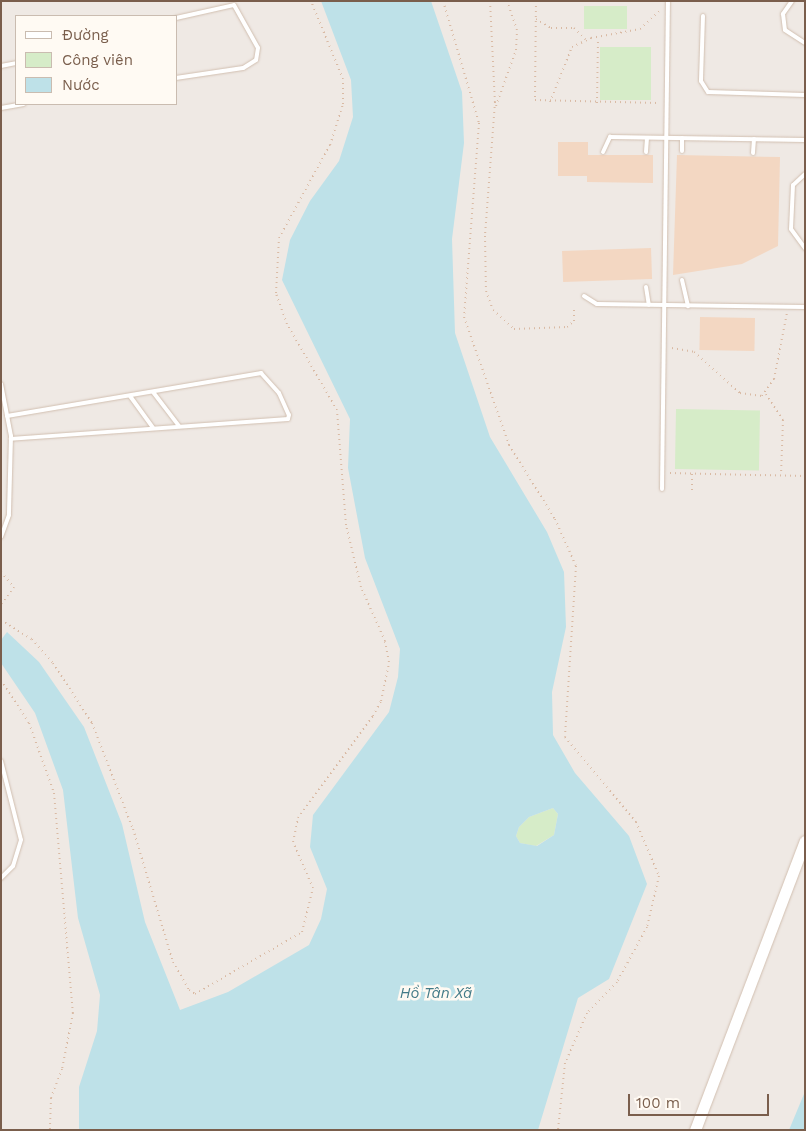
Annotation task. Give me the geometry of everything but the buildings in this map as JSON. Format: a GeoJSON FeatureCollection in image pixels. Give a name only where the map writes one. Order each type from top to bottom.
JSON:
{"type":"FeatureCollection","features":[{"type":"Feature","properties":{"kind":"street"},"geometry":{"type":"LineString","coordinates":[[695,1130],[805,841]]}},
{"type":"Feature","properties":{"kind":"lane"},"geometry":{"type":"LineString","coordinates":[[662,489],[665,306],[664,138],[668,1]]}},
{"type":"Feature","properties":{"kind":"lane"},"geometry":{"type":"LineString","coordinates":[[792,1],[784,14],[786,30],[805,42]]}},
{"type":"Feature","properties":{"kind":"lane"},"geometry":{"type":"LineString","coordinates":[[178,18],[234,5],[258,48],[256,60],[243,68],[178,78]]}},
{"type":"Feature","properties":{"kind":"lane"},"geometry":{"type":"LineString","coordinates":[[703,16],[701,81],[708,92],[805,94]]}},
{"type":"Feature","properties":{"kind":"lane"},"geometry":{"type":"LineString","coordinates":[[1,66],[15,63]]}},
{"type":"Feature","properties":{"kind":"lane"},"geometry":{"type":"LineString","coordinates":[[1,108],[18,105]]}},
{"type":"Feature","properties":{"kind":"lane"},"geometry":{"type":"LineString","coordinates":[[603,152],[610,137],[805,140]]}},
{"type":"Feature","properties":{"kind":"lane"},"geometry":{"type":"LineString","coordinates":[[646,152],[647,138]]}},
{"type":"Feature","properties":{"kind":"lane"},"geometry":{"type":"LineString","coordinates":[[682,138],[682,150]]}},
{"type":"Feature","properties":{"kind":"lane"},"geometry":{"type":"LineString","coordinates":[[753,153],[754,139]]}},
{"type":"Feature","properties":{"kind":"lane"},"geometry":{"type":"LineString","coordinates":[[805,174],[792,185],[791,229],[805,248]]}},
{"type":"Feature","properties":{"kind":"lane"},"geometry":{"type":"LineString","coordinates":[[682,280],[688,306]]}},
{"type":"Feature","properties":{"kind":"lane"},"geometry":{"type":"LineString","coordinates":[[646,287],[649,305]]}},
{"type":"Feature","properties":{"kind":"lane"},"geometry":{"type":"LineString","coordinates":[[584,296],[597,304],[805,307]]}},
{"type":"Feature","properties":{"kind":"lane"},"geometry":{"type":"LineString","coordinates":[[8,416],[261,373],[279,393],[289,415],[288,419],[11,439]]}},
{"type":"Feature","properties":{"kind":"lane"},"geometry":{"type":"LineString","coordinates":[[1,384],[11,439],[9,515],[1,537]]}},
{"type":"Feature","properties":{"kind":"lane"},"geometry":{"type":"LineString","coordinates":[[153,392],[179,426]]}},
{"type":"Feature","properties":{"kind":"lane"},"geometry":{"type":"LineString","coordinates":[[130,396],[153,428]]}},
{"type":"Feature","properties":{"kind":"lane"},"geometry":{"type":"LineString","coordinates":[[1,761],[22,840],[13,866],[1,878]]}},
{"type":"Feature","properties":{"kind":"path"},"geometry":{"type":"LineString","coordinates":[[1,620],[32,640],[53,663],[92,724],[130,820],[173,962],[189,990],[195,994],[302,932],[314,888],[294,842],[298,818],[381,701],[389,662],[385,641],[362,586],[346,525],[337,410],[287,324],[276,293],[279,238],[330,145],[343,104],[343,79],[311,1]]}},
{"type":"Feature","properties":{"kind":"path"},"geometry":{"type":"LineString","coordinates":[[443,1],[479,123],[464,317],[509,445],[556,519],[576,566],[575,629],[564,699],[565,737],[636,822],[659,876],[647,927],[618,982],[587,1013],[565,1063],[558,1130]]}},
{"type":"Feature","properties":{"kind":"path"},"geometry":{"type":"LineString","coordinates":[[490,1],[495,108],[485,236],[486,291],[493,310],[514,328],[567,327],[574,321],[574,310]]}},
{"type":"Feature","properties":{"kind":"path"},"geometry":{"type":"LineString","coordinates":[[495,108],[516,50],[517,30],[508,1]]}},
{"type":"Feature","properties":{"kind":"path"},"geometry":{"type":"LineString","coordinates":[[536,1],[533,98],[550,102],[658,103]]}},
{"type":"Feature","properties":{"kind":"path"},"geometry":{"type":"LineString","coordinates":[[550,102],[566,54],[585,40],[640,29],[659,11]]}},
{"type":"Feature","properties":{"kind":"path"},"geometry":{"type":"LineString","coordinates":[[535,18],[551,28],[574,28],[585,40]]}},
{"type":"Feature","properties":{"kind":"path"},"geometry":{"type":"LineString","coordinates":[[597,103],[598,37]]}},
{"type":"Feature","properties":{"kind":"path"},"geometry":{"type":"LineString","coordinates":[[672,348],[694,352],[722,382],[740,393],[751,397],[766,394],[774,380],[787,313]]}},
{"type":"Feature","properties":{"kind":"path"},"geometry":{"type":"LineString","coordinates":[[766,394],[783,420],[781,475]]}},
{"type":"Feature","properties":{"kind":"path"},"geometry":{"type":"LineString","coordinates":[[670,473],[805,476]]}},
{"type":"Feature","properties":{"kind":"path"},"geometry":{"type":"LineString","coordinates":[[692,474],[692,490]]}},
{"type":"Feature","properties":{"kind":"path"},"geometry":{"type":"LineString","coordinates":[[1,572],[14,587],[1,604]]}},
{"type":"Feature","properties":{"kind":"path"},"geometry":{"type":"LineString","coordinates":[[1,680],[29,723],[54,793],[73,1013],[62,1069],[51,1098],[50,1130]]}},
{"type":"Feature","properties":{"kind":"shaded area"},"geometry":{"type":"Polygon","coordinates":[[[1,1],[805,1],[805,1130],[1,1130],[1,1]]]}},
{"type":"Feature","properties":{"kind":"green space"},"geometry":{"type":"Polygon","coordinates":[[[584,6],[627,6],[627,29],[584,29],[584,6]]]}},
{"type":"Feature","properties":{"kind":"green space"},"geometry":{"type":"Polygon","coordinates":[[[600,47],[651,47],[651,100],[600,100],[600,47]]]}},
{"type":"Feature","properties":{"kind":"green space"},"geometry":{"type":"Polygon","coordinates":[[[676,409],[760,410],[759,470],[675,469],[676,409]]]}},
{"type":"Feature","properties":{"kind":"green space"},"geometry":{"type":"Polygon","coordinates":[[[553,808],[558,814],[554,835],[536,846],[520,843],[516,836],[519,827],[529,817],[553,808]]]}},
{"type":"Feature","properties":{"kind":"water","name":"Hồ Tân Xã"},"geometry":{"type":"Polygon","coordinates":[[[321,1],[431,1],[462,92],[464,143],[452,239],[455,333],[490,437],[547,532],[564,572],[566,627],[552,692],[553,735],[575,773],[629,836],[647,884],[609,979],[578,998],[538,1130],[79,1130],[79,1087],[97,1031],[100,995],[78,918],[63,790],[35,713],[1,663],[1,640],[7,632],[39,662],[84,727],[122,824],[145,922],[180,1010],[228,992],[309,945],[321,919],[327,889],[310,847],[313,815],[389,712],[398,677],[400,649],[365,558],[348,468],[350,419],[282,280],[290,240],[310,201],[339,161],[353,117],[351,80],[321,1]],[[553,808],[529,817],[519,827],[516,836],[520,843],[537,846],[554,835],[558,814],[553,808]]]}},
{"type":"Feature","properties":{"kind":"water"},"geometry":{"type":"Polygon","coordinates":[[[805,1092],[805,1130],[789,1130],[804,1094],[805,1092]]]}}]}
